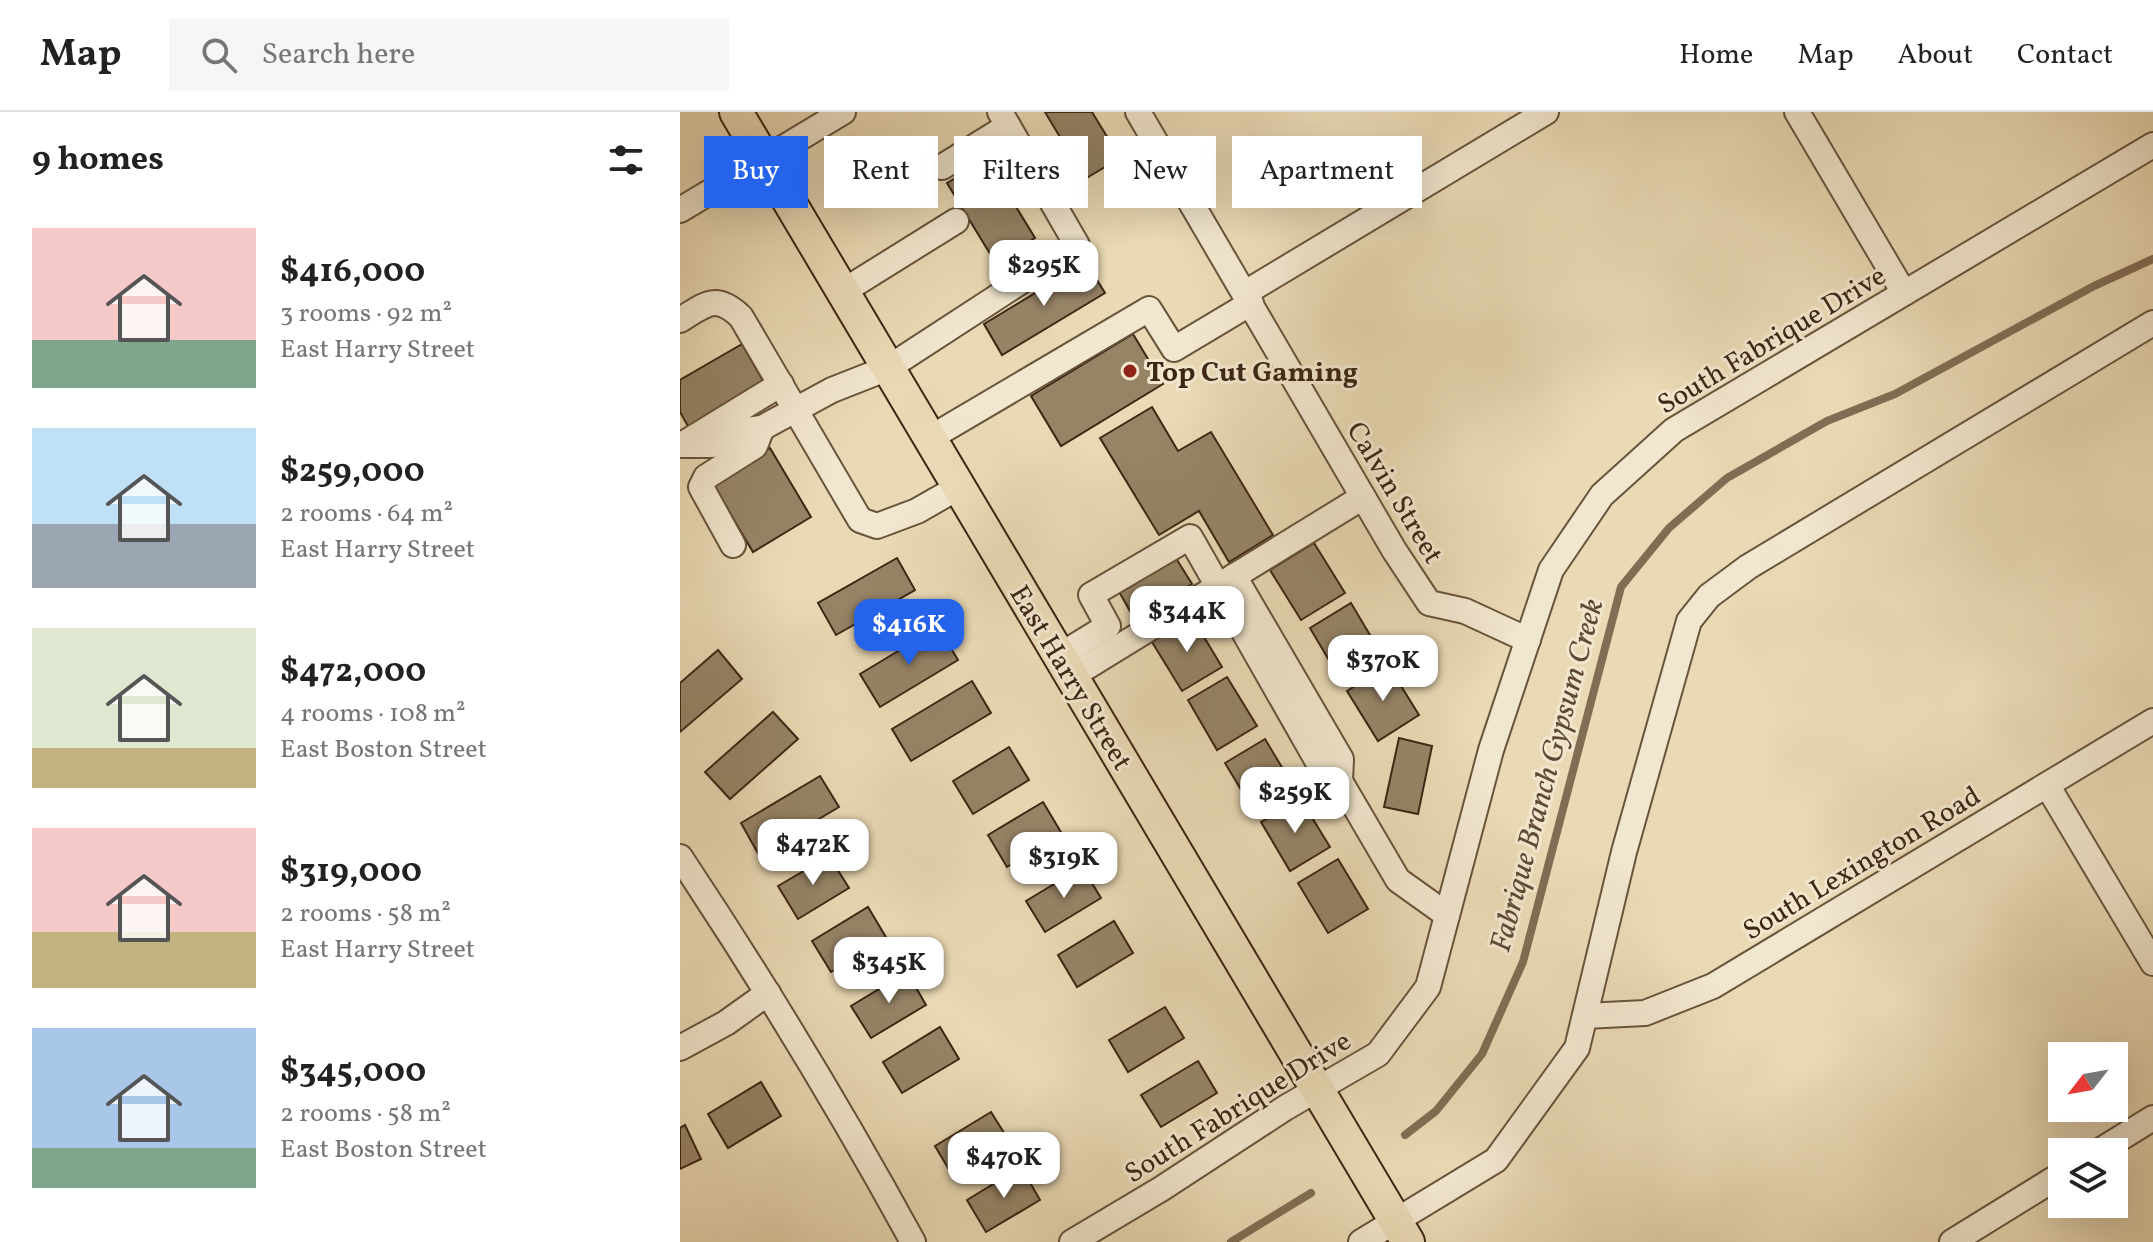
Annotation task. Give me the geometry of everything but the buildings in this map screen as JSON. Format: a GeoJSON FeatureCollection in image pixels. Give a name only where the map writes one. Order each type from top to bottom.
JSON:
{"type":"FeatureCollection","features":[{"type":"Feature","properties":{"kind":"main road","name":"East Harry Street"},"geometry":{"type":"LineString","coordinates":[[736,112],[750,136]]}},
{"type":"Feature","properties":{"kind":"main road","name":"East Harry Street"},"geometry":{"type":"LineString","coordinates":[[792,208],[1402,1232]]}},
{"type":"Feature","properties":{"kind":"street"},"geometry":{"type":"LineString","coordinates":[[804,136],[843,112]]}},
{"type":"Feature","properties":{"kind":"street","name":"Calvin Street"},"geometry":{"type":"LineString","coordinates":[[1138,112],[1363,497],[1429,603],[1465,611],[1528,640]]}},
{"type":"Feature","properties":{"kind":"street"},"geometry":{"type":"LineString","coordinates":[[930,438],[1149,309],[1174,349],[1248,298],[1546,112]]}},
{"type":"Feature","properties":{"kind":"street"},"geometry":{"type":"LineString","coordinates":[[1797,112],[1904,293]]}},
{"type":"Feature","properties":{"kind":"street"},"geometry":{"type":"LineString","coordinates":[[680,445],[712,445],[737,431],[762,428],[795,408],[888,368],[1077,245],[1004,119],[942,167]]}},
{"type":"Feature","properties":{"kind":"street","name":"South Fabrique Drive"},"geometry":{"type":"LineString","coordinates":[[1072,1242],[1378,1054],[1428,987],[1491,750],[1551,570],[1602,495],[1674,430],[2153,145]]}},
{"type":"Feature","properties":{"kind":"street"},"geometry":{"type":"LineString","coordinates":[[680,210],[704,196]]}},
{"type":"Feature","properties":{"kind":"street"},"geometry":{"type":"LineString","coordinates":[[842,292],[956,221]]}},
{"type":"Feature","properties":{"kind":"street"},"geometry":{"type":"LineString","coordinates":[[680,320],[709,302],[727,303],[741,317],[860,520],[877,526],[917,511],[959,487]]}},
{"type":"Feature","properties":{"kind":"street"},"geometry":{"type":"LineString","coordinates":[[1361,1242],[1402,1232],[1496,1160],[1577,1048],[1624,852],[1689,621],[1709,596],[1748,567],[2153,323]]}},
{"type":"Feature","properties":{"kind":"street"},"geometry":{"type":"LineString","coordinates":[[680,445],[781,384]]}},
{"type":"Feature","properties":{"kind":"street"},"geometry":{"type":"LineString","coordinates":[[733,545],[701,487],[706,477],[755,446],[762,428]]}},
{"type":"Feature","properties":{"kind":"street"},"geometry":{"type":"LineString","coordinates":[[1066,666],[1226,581],[1363,497]]}},
{"type":"Feature","properties":{"kind":"street"},"geometry":{"type":"LineString","coordinates":[[1066,666],[1108,626],[1091,595],[1190,537],[1226,581],[1276,669],[1322,769],[1340,781],[1398,880],[1447,915]]}},
{"type":"Feature","properties":{"kind":"street","name":"South Lexington Road"},"geometry":{"type":"LineString","coordinates":[[1585,1016],[1645,1013],[1713,986],[2153,721]]}},
{"type":"Feature","properties":{"kind":"street"},"geometry":{"type":"LineString","coordinates":[[2047,785],[2153,963]]}},
{"type":"Feature","properties":{"kind":"street"},"geometry":{"type":"LineString","coordinates":[[680,857],[768,993],[867,1158],[913,1242]]}},
{"type":"Feature","properties":{"kind":"street"},"geometry":{"type":"LineString","coordinates":[[680,1048],[726,1023],[768,993]]}},
{"type":"Feature","properties":{"kind":"street"},"geometry":{"type":"LineString","coordinates":[[2121,1138],[2153,1118]]}},
{"type":"Feature","properties":{"kind":"street"},"geometry":{"type":"LineString","coordinates":[[1952,1242],[2048,1183]]}},
{"type":"Feature","properties":{"kind":"waterway","name":"Fabrique Branch Gypsum Creek"},"geometry":{"type":"LineString","coordinates":[[1405,1135],[1436,1111],[1482,1054],[1523,962],[1621,587],[1669,528],[1727,478],[1827,421],[1895,394],[2094,286],[2153,259]]}},
{"type":"Feature","properties":{"kind":"waterway","name":"Fabrique Branch Gypsum Creek"},"geometry":{"type":"LineString","coordinates":[[1231,1242],[1311,1193]]}},
{"type":"Feature","properties":{"kind":"place","name":"Top Cut Gaming"},"geometry":{"type":"Point","coordinates":[1130,371]}}]}
